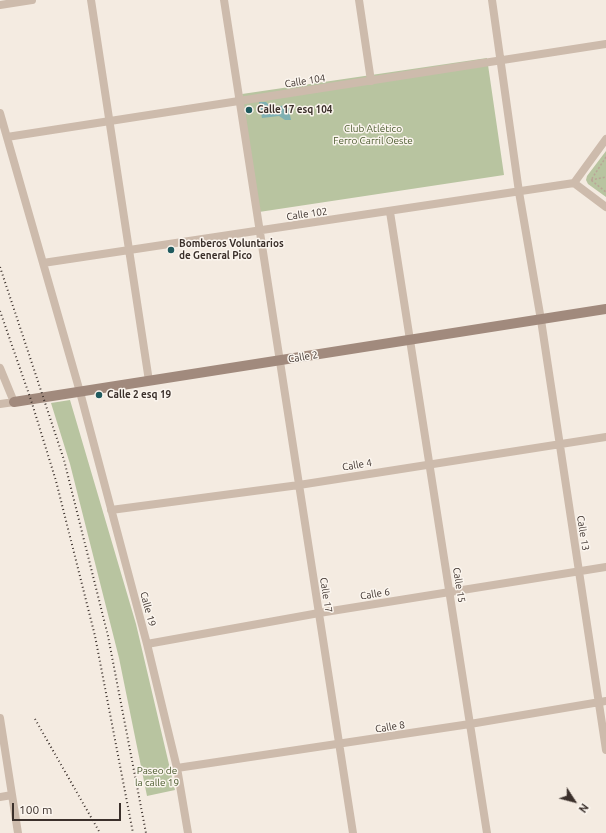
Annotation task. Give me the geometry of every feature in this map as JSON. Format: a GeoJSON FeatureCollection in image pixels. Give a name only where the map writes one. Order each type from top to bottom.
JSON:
{"type":"FeatureCollection","features":[{"type":"Feature","properties":{"kind":"street"},"geometry":{"type":"LineString","coordinates":[[0,5],[32,0]]}},
{"type":"Feature","properties":{"kind":"street"},"geometry":{"type":"LineString","coordinates":[[91,0],[149,382]]}},
{"type":"Feature","properties":{"kind":"street","name":"Calle 17"},"geometry":{"type":"LineString","coordinates":[[224,0],[353,833]]}},
{"type":"Feature","properties":{"kind":"street"},"geometry":{"type":"LineString","coordinates":[[359,0],[371,81]]}},
{"type":"Feature","properties":{"kind":"street","name":"Calle 13"},"geometry":{"type":"LineString","coordinates":[[492,0],[519,192],[541,320],[579,572],[602,702],[606,750]]}},
{"type":"Feature","properties":{"kind":"street","name":"Calle 104"},"geometry":{"type":"LineString","coordinates":[[7,137],[606,44]]}},
{"type":"Feature","properties":{"kind":"street","name":"Calle 19"},"geometry":{"type":"LineString","coordinates":[[0,113],[80,392],[147,644],[177,768],[188,833]]}},
{"type":"Feature","properties":{"kind":"street"},"geometry":{"type":"LineString","coordinates":[[606,139],[574,184],[606,207]]}},
{"type":"Feature","properties":{"kind":"street","name":"Calle 102"},"geometry":{"type":"LineString","coordinates":[[43,263],[574,184]]}},
{"type":"Feature","properties":{"kind":"street","name":"Calle 15"},"geometry":{"type":"LineString","coordinates":[[390,212],[487,833]]}},
{"type":"Feature","properties":{"kind":"street","name":"Calle 2"},"geometry":{"type":"LineString","coordinates":[[0,404],[149,382],[606,309]]}},
{"type":"Feature","properties":{"kind":"street"},"geometry":{"type":"LineString","coordinates":[[0,368],[14,402]]}},
{"type":"Feature","properties":{"kind":"street","name":"Calle 4"},"geometry":{"type":"LineString","coordinates":[[111,510],[299,485],[559,443],[606,437]]}},
{"type":"Feature","properties":{"kind":"street","name":"Calle 6"},"geometry":{"type":"LineString","coordinates":[[147,644],[319,613],[606,567]]}},
{"type":"Feature","properties":{"kind":"street","name":"Calle 8"},"geometry":{"type":"LineString","coordinates":[[177,768],[470,724],[602,702]]}},
{"type":"Feature","properties":{"kind":"street"},"geometry":{"type":"LineString","coordinates":[[0,718],[18,833]]}},
{"type":"Feature","properties":{"kind":"street"},"geometry":{"type":"LineString","coordinates":[[0,797],[12,795]]}},
{"type":"Feature","properties":{"kind":"path"},"geometry":{"type":"LineString","coordinates":[[591,180],[606,157]]}},
{"type":"Feature","properties":{"kind":"path"},"geometry":{"type":"LineString","coordinates":[[591,180],[606,177]]}},
{"type":"Feature","properties":{"kind":"path"},"geometry":{"type":"LineString","coordinates":[[591,180],[606,192]]}},
{"type":"Feature","properties":{"kind":"green space","name":"Club Atlético Ferro Carril Oeste"},"geometry":{"type":"Polygon","coordinates":[[[487,58],[504,175],[259,212],[242,94],[487,58]]]}},
{"type":"Feature","properties":{"kind":"green space"},"geometry":{"type":"Polygon","coordinates":[[[606,151],[606,197],[588,184],[586,180],[587,176],[606,151]]]}},
{"type":"Feature","properties":{"kind":"green space","name":"Paseo de la calle 19"},"geometry":{"type":"Polygon","coordinates":[[[70,400],[136,624],[175,790],[147,796],[119,658],[70,464],[51,403],[70,400]]]}},
{"type":"Feature","properties":{"kind":"water"},"geometry":{"type":"Polygon","coordinates":[[[259,102],[266,102],[271,107],[288,105],[291,120],[285,120],[279,116],[262,118],[259,102]]]}},
{"type":"Feature","properties":{"kind":"railway"},"geometry":{"type":"LineString","coordinates":[[0,267],[64,460],[108,636],[146,833]]}},
{"type":"Feature","properties":{"kind":"railway"},"geometry":{"type":"LineString","coordinates":[[0,311],[31,400],[56,481],[95,636],[133,833]]}},
{"type":"Feature","properties":{"kind":"railway"},"geometry":{"type":"LineString","coordinates":[[35,719],[100,833]]}},
{"type":"Feature","properties":{"kind":"place","name":"Calle 17 esq 104"},"geometry":{"type":"Point","coordinates":[249,110]}},
{"type":"Feature","properties":{"kind":"place","name":"Bomberos Voluntarios de General Pico"},"geometry":{"type":"Point","coordinates":[171,250]}},
{"type":"Feature","properties":{"kind":"place","name":"Calle 2 esq 19"},"geometry":{"type":"Point","coordinates":[99,395]}}]}
